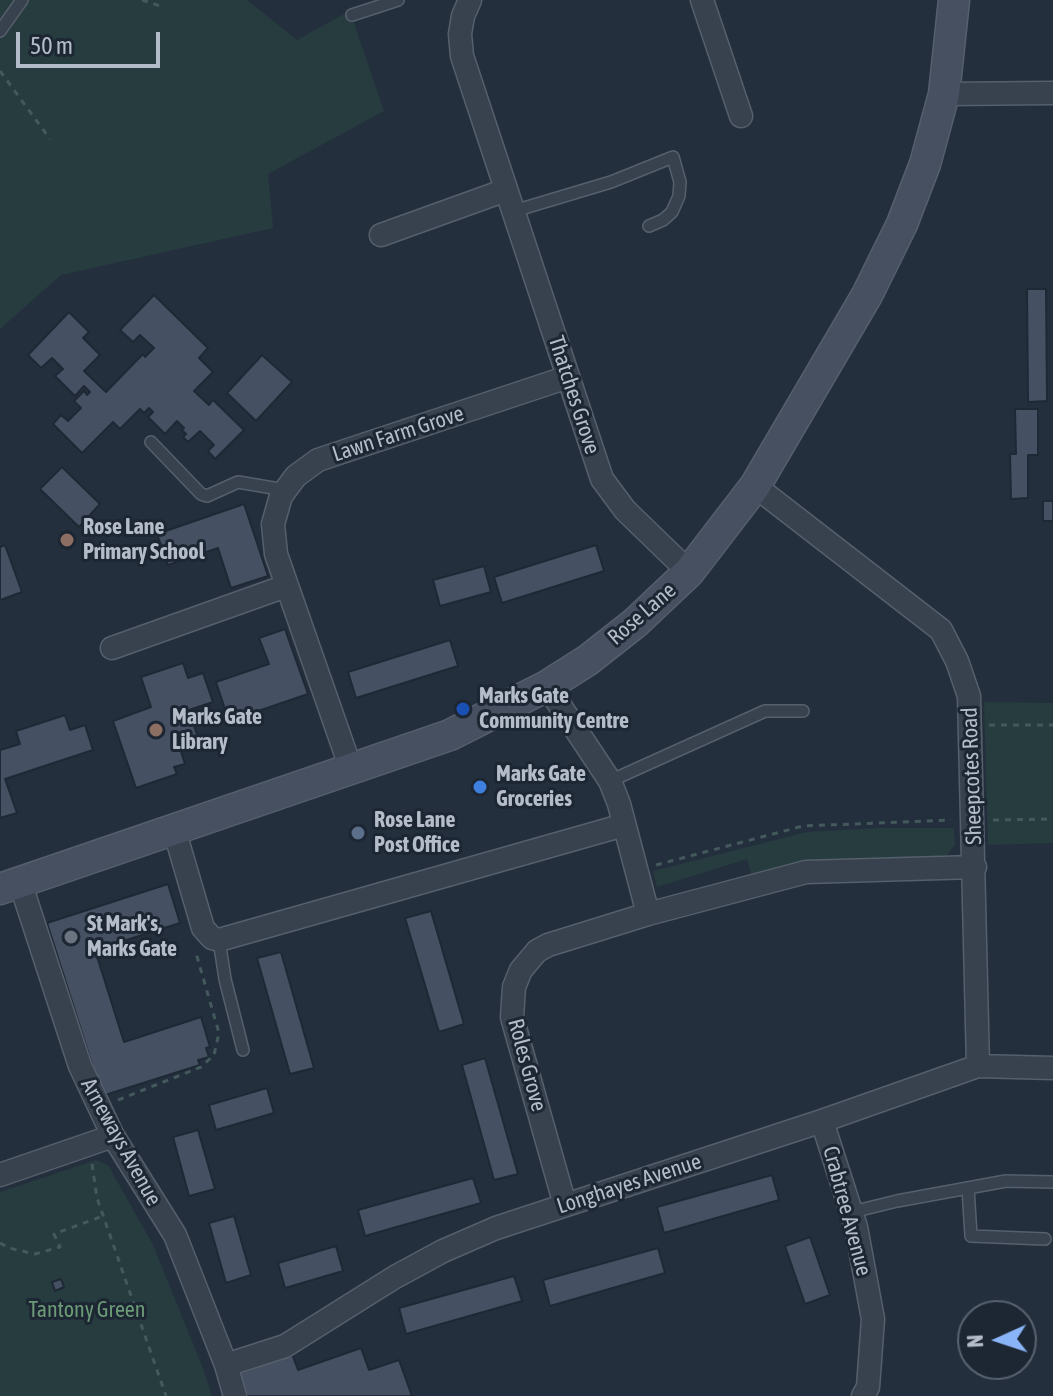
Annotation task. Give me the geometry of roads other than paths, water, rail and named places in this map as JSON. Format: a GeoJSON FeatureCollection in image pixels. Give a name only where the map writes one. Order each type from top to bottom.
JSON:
{"type":"FeatureCollection","features":[{"type":"Feature","properties":{"kind":"street"},"geometry":{"type":"LineString","coordinates":[[702,0],[741,116]]}},
{"type":"Feature","properties":{"kind":"street","name":"Rose Lane"},"geometry":{"type":"LineString","coordinates":[[10,886],[450,735],[547,686],[588,660],[635,623],[689,572],[755,486],[845,334],[902,224],[925,164],[944,94],[954,0]]}},
{"type":"Feature","properties":{"kind":"street","name":"Thatches Grove"},"geometry":{"type":"LineString","coordinates":[[467,1],[460,34],[462,56],[602,479],[625,510],[689,572]]}},
{"type":"Feature","properties":{"kind":"street"},"geometry":{"type":"LineString","coordinates":[[944,94],[1053,93]]}},
{"type":"Feature","properties":{"kind":"street"},"geometry":{"type":"LineString","coordinates":[[381,235],[506,190]]}},
{"type":"Feature","properties":{"kind":"street","name":"Lawn Farm Grove"},"geometry":{"type":"LineString","coordinates":[[351,769],[276,554],[273,524],[281,496],[296,476],[318,460],[568,377]]}},
{"type":"Feature","properties":{"kind":"street","name":"Sheepcotes Road"},"geometry":{"type":"LineString","coordinates":[[755,486],[941,630],[957,661],[969,696],[978,1066]]}},
{"type":"Feature","properties":{"kind":"street"},"geometry":{"type":"LineString","coordinates":[[112,648],[286,586]]}},
{"type":"Feature","properties":{"kind":"street"},"geometry":{"type":"LineString","coordinates":[[547,686],[610,781],[648,914]]}},
{"type":"Feature","properties":{"kind":"street"},"geometry":{"type":"LineString","coordinates":[[174,829],[203,928],[212,938],[219,940],[624,825]]}},
{"type":"Feature","properties":{"kind":"street","name":"Roles Grove"},"geometry":{"type":"LineString","coordinates":[[565,1205],[515,1029],[511,1002],[514,987],[528,959],[548,945],[648,914],[806,872],[975,867]]}},
{"type":"Feature","properties":{"kind":"street","name":"Arneways Avenue"},"geometry":{"type":"LineString","coordinates":[[10,886],[80,1066],[113,1136],[175,1235],[235,1396]]}},
{"type":"Feature","properties":{"kind":"street","name":"Longhayes Avenue"},"geometry":{"type":"LineString","coordinates":[[226,1365],[285,1346],[395,1277],[443,1251],[496,1228],[822,1121],[978,1066],[1053,1068]]}},
{"type":"Feature","properties":{"kind":"street","name":"Crabtree Avenue"},"geometry":{"type":"LineString","coordinates":[[822,1121],[852,1212],[873,1319],[868,1387],[863,1396]]}},
{"type":"Feature","properties":{"kind":"street"},"geometry":{"type":"LineString","coordinates":[[0,1175],[113,1136]]}},
{"type":"Feature","properties":{"kind":"lane"},"geometry":{"type":"LineString","coordinates":[[0,31],[22,0]]}},
{"type":"Feature","properties":{"kind":"lane"},"geometry":{"type":"LineString","coordinates":[[352,15],[398,0]]}},
{"type":"Feature","properties":{"kind":"lane"},"geometry":{"type":"LineString","coordinates":[[514,211],[611,182],[673,157],[680,182],[679,196],[672,212],[649,226]]}},
{"type":"Feature","properties":{"kind":"lane"},"geometry":{"type":"LineString","coordinates":[[151,442],[201,494],[207,496],[238,482],[286,490]]}},
{"type":"Feature","properties":{"kind":"lane"},"geometry":{"type":"LineString","coordinates":[[610,781],[765,711],[803,711]]}},
{"type":"Feature","properties":{"kind":"lane"},"geometry":{"type":"LineString","coordinates":[[219,940],[225,979],[243,1050]]}},
{"type":"Feature","properties":{"kind":"lane"},"geometry":{"type":"LineString","coordinates":[[852,1212],[1006,1181],[1053,1182]]}},
{"type":"Feature","properties":{"kind":"lane"},"geometry":{"type":"LineString","coordinates":[[968,1188],[971,1236],[1045,1239]]}},
{"type":"Feature","properties":{"kind":"place","name":"Rose Lane Primary School"},"geometry":{"type":"Point","coordinates":[67,540]}},
{"type":"Feature","properties":{"kind":"place","name":"Marks Gate Community Centre"},"geometry":{"type":"Point","coordinates":[463,709]}},
{"type":"Feature","properties":{"kind":"place","name":"Marks Gate Library"},"geometry":{"type":"Point","coordinates":[156,730]}},
{"type":"Feature","properties":{"kind":"place","name":"Marks Gate Groceries"},"geometry":{"type":"Point","coordinates":[480,787]}},
{"type":"Feature","properties":{"kind":"place","name":"Rose Lane Post Office"},"geometry":{"type":"Point","coordinates":[358,833]}},
{"type":"Feature","properties":{"kind":"place","name":"St Mark's, Marks Gate"},"geometry":{"type":"Point","coordinates":[71,937]}},
{"type":"Feature","properties":{"kind":"park label","name":"Tantony Green"},"geometry":{"type":"Point","coordinates":[87,1310]}}]}
